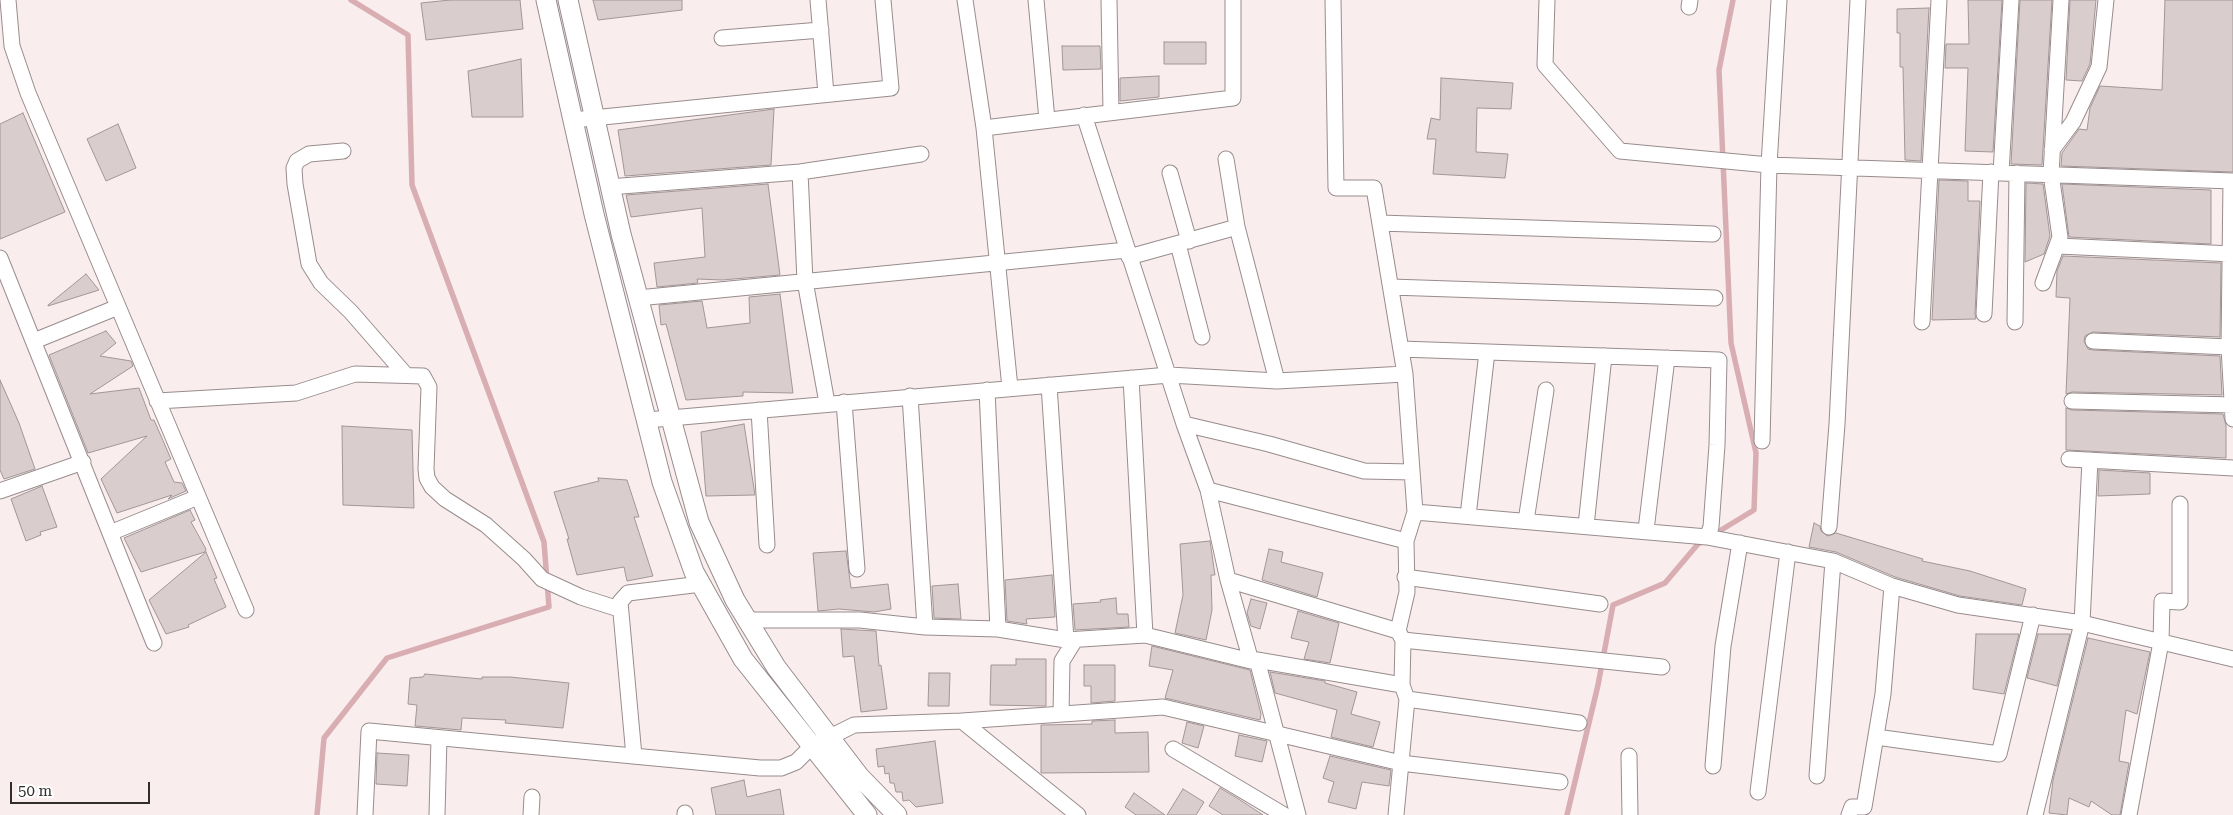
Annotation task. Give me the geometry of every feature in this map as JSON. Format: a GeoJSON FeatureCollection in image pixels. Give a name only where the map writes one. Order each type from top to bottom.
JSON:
{"type":"FeatureCollection","features":[{"type":"Feature","properties":{"kind":"street"},"geometry":{"type":"LineString","coordinates":[[8,0],[12,46],[19,69],[246,610]]}},
{"type":"Feature","properties":{"kind":"street"},"geometry":{"type":"LineString","coordinates":[[546,0],[594,214],[662,482],[694,572],[743,659],[867,815]]}},
{"type":"Feature","properties":{"kind":"street"},"geometry":{"type":"LineString","coordinates":[[568,0],[609,187],[699,522],[735,600],[776,667],[860,777],[897,815]]}},
{"type":"Feature","properties":{"kind":"street"},"geometry":{"type":"LineString","coordinates":[[818,0],[826,94]]}},
{"type":"Feature","properties":{"kind":"street"},"geometry":{"type":"LineString","coordinates":[[573,120],[891,88],[883,0]]}},
{"type":"Feature","properties":{"kind":"street"},"geometry":{"type":"LineString","coordinates":[[965,0],[984,128],[1010,388]]}},
{"type":"Feature","properties":{"kind":"street"},"geometry":{"type":"LineString","coordinates":[[1036,0],[1047,120]]}},
{"type":"Feature","properties":{"kind":"street"},"geometry":{"type":"LineString","coordinates":[[1109,0],[1111,112]]}},
{"type":"Feature","properties":{"kind":"street"},"geometry":{"type":"LineString","coordinates":[[984,128],[1233,98],[1233,0]]}},
{"type":"Feature","properties":{"kind":"street"},"geometry":{"type":"LineString","coordinates":[[1333,0],[1336,188],[1374,188],[1405,374],[1415,512],[1406,541],[1405,577],[1407,592],[1401,635],[1404,692],[1398,815]]}},
{"type":"Feature","properties":{"kind":"street"},"geometry":{"type":"LineString","coordinates":[[1547,0],[1545,65],[1620,151],[1769,165],[2232,181],[2229,347],[2233,409],[2072,401]]}},
{"type":"Feature","properties":{"kind":"street"},"geometry":{"type":"LineString","coordinates":[[1762,441],[1769,165],[1779,0]]}},
{"type":"Feature","properties":{"kind":"street"},"geometry":{"type":"LineString","coordinates":[[1829,527],[1837,424],[1848,167],[1858,0]]}},
{"type":"Feature","properties":{"kind":"street"},"geometry":{"type":"LineString","coordinates":[[1922,322],[1939,0]]}},
{"type":"Feature","properties":{"kind":"street"},"geometry":{"type":"LineString","coordinates":[[1984,314],[2011,0]]}},
{"type":"Feature","properties":{"kind":"street"},"geometry":{"type":"LineString","coordinates":[[2043,283],[2060,238],[2051,174],[2061,0]]}},
{"type":"Feature","properties":{"kind":"street"},"geometry":{"type":"LineString","coordinates":[[2052,150],[2073,122],[2099,67],[2106,0]]}},
{"type":"Feature","properties":{"kind":"street"},"geometry":{"type":"LineString","coordinates":[[722,38],[821,30]]}},
{"type":"Feature","properties":{"kind":"street"},"geometry":{"type":"LineString","coordinates":[[1084,115],[1184,424],[1208,490],[1228,580],[1278,733],[1298,815]]}},
{"type":"Feature","properties":{"kind":"street"},"geometry":{"type":"LineString","coordinates":[[343,151],[309,154],[297,161],[294,168],[309,264],[320,283],[351,312],[405,374]]}},
{"type":"Feature","properties":{"kind":"street"},"geometry":{"type":"LineString","coordinates":[[609,187],[800,172],[921,154]]}},
{"type":"Feature","properties":{"kind":"street"},"geometry":{"type":"LineString","coordinates":[[1226,159],[1237,227],[1277,381]]}},
{"type":"Feature","properties":{"kind":"street"},"geometry":{"type":"LineString","coordinates":[[800,172],[805,281],[827,403]]}},
{"type":"Feature","properties":{"kind":"street"},"geometry":{"type":"LineString","coordinates":[[1170,173],[1202,337]]}},
{"type":"Feature","properties":{"kind":"street"},"geometry":{"type":"LineString","coordinates":[[2015,322],[2017,173]]}},
{"type":"Feature","properties":{"kind":"street"},"geometry":{"type":"LineString","coordinates":[[1380,223],[1713,234]]}},
{"type":"Feature","properties":{"kind":"street"},"geometry":{"type":"LineString","coordinates":[[638,298],[998,263],[1128,253],[1184,242],[1237,227]]}},
{"type":"Feature","properties":{"kind":"street"},"geometry":{"type":"LineString","coordinates":[[2058,246],[2232,254]]}},
{"type":"Feature","properties":{"kind":"street"},"geometry":{"type":"LineString","coordinates":[[0,258],[154,643]]}},
{"type":"Feature","properties":{"kind":"street"},"geometry":{"type":"LineString","coordinates":[[1391,287],[1715,298]]}},
{"type":"Feature","properties":{"kind":"street"},"geometry":{"type":"LineString","coordinates":[[34,341],[118,307]]}},
{"type":"Feature","properties":{"kind":"street"},"geometry":{"type":"LineString","coordinates":[[2093,341],[2229,347]]}},
{"type":"Feature","properties":{"kind":"street"},"geometry":{"type":"LineString","coordinates":[[1401,349],[1719,360],[1712,538]]}},
{"type":"Feature","properties":{"kind":"street"},"geometry":{"type":"LineString","coordinates":[[1468,516],[1487,352]]}},
{"type":"Feature","properties":{"kind":"street"},"geometry":{"type":"LineString","coordinates":[[1586,526],[1604,356]]}},
{"type":"Feature","properties":{"kind":"street"},"geometry":{"type":"LineString","coordinates":[[1646,530],[1667,358]]}},
{"type":"Feature","properties":{"kind":"street"},"geometry":{"type":"LineString","coordinates":[[158,400],[296,393],[356,374],[423,376],[427,380],[429,387],[426,469],[427,478],[432,487],[445,500],[486,525],[545,581],[581,597],[619,609]]}},
{"type":"Feature","properties":{"kind":"street"},"geometry":{"type":"LineString","coordinates":[[646,420],[1169,375],[1277,381],[1405,374]]}},
{"type":"Feature","properties":{"kind":"street"},"geometry":{"type":"LineString","coordinates":[[1131,378],[1145,635]]}},
{"type":"Feature","properties":{"kind":"street"},"geometry":{"type":"LineString","coordinates":[[1049,385],[1066,640]]}},
{"type":"Feature","properties":{"kind":"street"},"geometry":{"type":"LineString","coordinates":[[987,390],[998,629]]}},
{"type":"Feature","properties":{"kind":"street"},"geometry":{"type":"LineString","coordinates":[[1526,521],[1546,390]]}},
{"type":"Feature","properties":{"kind":"street"},"geometry":{"type":"LineString","coordinates":[[910,396],[925,627]]}},
{"type":"Feature","properties":{"kind":"street"},"geometry":{"type":"LineString","coordinates":[[844,402],[857,569]]}},
{"type":"Feature","properties":{"kind":"street"},"geometry":{"type":"LineString","coordinates":[[759,410],[767,545]]}},
{"type":"Feature","properties":{"kind":"street"},"geometry":{"type":"LineString","coordinates":[[1184,424],[1270,444],[1364,471],[1412,472]]}},
{"type":"Feature","properties":{"kind":"street"},"geometry":{"type":"LineString","coordinates":[[2069,459],[2233,468]]}},
{"type":"Feature","properties":{"kind":"street"},"geometry":{"type":"LineString","coordinates":[[2035,815],[2082,623],[2090,460]]}},
{"type":"Feature","properties":{"kind":"street"},"geometry":{"type":"LineString","coordinates":[[0,491],[83,462]]}},
{"type":"Feature","properties":{"kind":"street"},"geometry":{"type":"LineString","coordinates":[[1208,490],[1406,541]]}},
{"type":"Feature","properties":{"kind":"street"},"geometry":{"type":"LineString","coordinates":[[110,533],[198,497]]}},
{"type":"Feature","properties":{"kind":"street"},"geometry":{"type":"LineString","coordinates":[[2129,815],[2161,642],[2162,601],[2180,602],[2180,504]]}},
{"type":"Feature","properties":{"kind":"street"},"geometry":{"type":"LineString","coordinates":[[1415,512],[1646,530],[1740,543],[1833,561],[1892,586],[1958,605],[2033,614],[2082,623],[2233,659]]}},
{"type":"Feature","properties":{"kind":"street"},"geometry":{"type":"LineString","coordinates":[[1713,766],[1723,646],[1740,543]]}},
{"type":"Feature","properties":{"kind":"street"},"geometry":{"type":"LineString","coordinates":[[1758,792],[1788,552]]}},
{"type":"Feature","properties":{"kind":"street"},"geometry":{"type":"LineString","coordinates":[[1817,776],[1833,561]]}},
{"type":"Feature","properties":{"kind":"street"},"geometry":{"type":"LineString","coordinates":[[1405,577],[1600,604]]}},
{"type":"Feature","properties":{"kind":"street"},"geometry":{"type":"LineString","coordinates":[[1228,580],[1401,635],[1662,667]]}},
{"type":"Feature","properties":{"kind":"street"},"geometry":{"type":"LineString","coordinates":[[634,756],[619,609],[620,602],[628,593],[701,584]]}},
{"type":"Feature","properties":{"kind":"street"},"geometry":{"type":"LineString","coordinates":[[1849,815],[1852,807],[1864,807],[1883,694],[1892,586]]}},
{"type":"Feature","properties":{"kind":"street"},"geometry":{"type":"LineString","coordinates":[[1876,737],[1999,754],[2033,614]]}},
{"type":"Feature","properties":{"kind":"street"},"geometry":{"type":"LineString","coordinates":[[747,620],[860,620],[925,627],[998,629],[1075,640],[1062,661],[1060,714]]}},
{"type":"Feature","properties":{"kind":"street"},"geometry":{"type":"LineString","coordinates":[[1066,640],[1145,635],[1404,692],[1579,723]]}},
{"type":"Feature","properties":{"kind":"street"},"geometry":{"type":"LineString","coordinates":[[365,815],[369,731],[780,768],[796,762],[812,746],[829,736],[854,726],[962,721],[1163,706],[1401,763],[1560,782]]}},
{"type":"Feature","properties":{"kind":"street"},"geometry":{"type":"LineString","coordinates":[[962,721],[1078,815]]}},
{"type":"Feature","properties":{"kind":"street"},"geometry":{"type":"LineString","coordinates":[[437,815],[439,738]]}},
{"type":"Feature","properties":{"kind":"street"},"geometry":{"type":"LineString","coordinates":[[1173,749],[1284,815]]}},
{"type":"Feature","properties":{"kind":"street"},"geometry":{"type":"LineString","coordinates":[[1629,756],[1630,815]]}},
{"type":"Feature","properties":{"kind":"street"},"geometry":{"type":"LineString","coordinates":[[531,815],[532,797]]}},
{"type":"Feature","properties":{"kind":"building"},"geometry":{"type":"Polygon","coordinates":[[[450,0],[520,0],[523,29],[426,40],[421,3],[450,0]]]}},
{"type":"Feature","properties":{"kind":"building"},"geometry":{"type":"Polygon","coordinates":[[[593,0],[682,0],[682,10],[598,20],[593,0]]]}},
{"type":"Feature","properties":{"kind":"building"},"geometry":{"type":"Polygon","coordinates":[[[1968,0],[2002,0],[1993,152],[1965,151],[1968,68],[1945,68],[1946,44],[1969,44],[1968,0]]]}},
{"type":"Feature","properties":{"kind":"building"},"geometry":{"type":"Polygon","coordinates":[[[2020,0],[2052,0],[2042,165],[2011,164],[2020,0]]]}},
{"type":"Feature","properties":{"kind":"building"},"geometry":{"type":"Polygon","coordinates":[[[2070,0],[2096,0],[2090,64],[2082,81],[2066,80],[2070,0]]]}},
{"type":"Feature","properties":{"kind":"building"},"geometry":{"type":"Polygon","coordinates":[[[2165,0],[2233,0],[2233,172],[2061,166],[2062,153],[2079,129],[2087,130],[2090,108],[2100,86],[2162,90],[2165,0]]]}},
{"type":"Feature","properties":{"kind":"building"},"geometry":{"type":"Polygon","coordinates":[[[1929,8],[1921,161],[1905,160],[1903,67],[1900,67],[1900,33],[1897,33],[1897,9],[1929,8]]]}},
{"type":"Feature","properties":{"kind":"building"},"geometry":{"type":"Polygon","coordinates":[[[1164,42],[1206,42],[1206,64],[1164,64],[1164,42]]]}},
{"type":"Feature","properties":{"kind":"building"},"geometry":{"type":"Polygon","coordinates":[[[1062,46],[1100,46],[1101,69],[1063,70],[1062,46]]]}},
{"type":"Feature","properties":{"kind":"building"},"geometry":{"type":"Polygon","coordinates":[[[521,59],[523,117],[472,117],[468,71],[521,59]]]}},
{"type":"Feature","properties":{"kind":"building"},"geometry":{"type":"Polygon","coordinates":[[[1159,76],[1159,97],[1120,101],[1120,78],[1159,76]]]}},
{"type":"Feature","properties":{"kind":"building"},"geometry":{"type":"Polygon","coordinates":[[[1441,78],[1513,83],[1511,109],[1477,108],[1476,152],[1508,154],[1505,178],[1433,174],[1436,139],[1427,139],[1431,118],[1440,120],[1441,78]]]}},
{"type":"Feature","properties":{"kind":"building"},"geometry":{"type":"Polygon","coordinates":[[[774,109],[771,165],[625,176],[618,130],[774,109]]]}},
{"type":"Feature","properties":{"kind":"building"},"geometry":{"type":"Polygon","coordinates":[[[23,113],[65,212],[0,239],[0,124],[23,113]]]}},
{"type":"Feature","properties":{"kind":"building"},"geometry":{"type":"Polygon","coordinates":[[[118,124],[136,168],[106,181],[87,139],[118,124]]]}},
{"type":"Feature","properties":{"kind":"building"},"geometry":{"type":"Polygon","coordinates":[[[1939,180],[1968,181],[1968,201],[1980,201],[1976,319],[1932,320],[1939,180]]]}},
{"type":"Feature","properties":{"kind":"building"},"geometry":{"type":"Polygon","coordinates":[[[2026,183],[2043,184],[2050,236],[2044,254],[2025,262],[2026,183]]]}},
{"type":"Feature","properties":{"kind":"building"},"geometry":{"type":"Polygon","coordinates":[[[768,184],[780,275],[722,280],[697,279],[698,283],[657,287],[654,263],[705,257],[702,208],[631,217],[626,195],[768,184]]]}},
{"type":"Feature","properties":{"kind":"building"},"geometry":{"type":"Polygon","coordinates":[[[2062,184],[2211,190],[2211,244],[2069,237],[2062,184]]]}},
{"type":"Feature","properties":{"kind":"building"},"geometry":{"type":"Polygon","coordinates":[[[2063,256],[2221,263],[2220,337],[2093,332],[2085,336],[2084,341],[2088,349],[2093,350],[2220,356],[2222,395],[2072,392],[2066,394],[2070,298],[2056,297],[2057,271],[2063,256]]]}},
{"type":"Feature","properties":{"kind":"building"},"geometry":{"type":"Polygon","coordinates":[[[86,274],[99,290],[48,306],[48,305],[86,274]]]}},
{"type":"Feature","properties":{"kind":"building"},"geometry":{"type":"Polygon","coordinates":[[[780,294],[793,393],[743,392],[743,396],[686,400],[666,324],[661,325],[659,305],[702,301],[707,328],[750,323],[749,297],[780,294]]]}},
{"type":"Feature","properties":{"kind":"building"},"geometry":{"type":"Polygon","coordinates":[[[106,331],[116,343],[100,356],[131,361],[133,366],[90,394],[139,388],[151,420],[154,420],[171,459],[165,462],[174,482],[182,483],[186,491],[168,499],[172,495],[117,513],[101,479],[147,436],[88,453],[49,355],[106,331]]]}},
{"type":"Feature","properties":{"kind":"building"},"geometry":{"type":"Polygon","coordinates":[[[0,380],[19,423],[35,469],[4,479],[0,470],[0,380]]]}},
{"type":"Feature","properties":{"kind":"building"},"geometry":{"type":"Polygon","coordinates":[[[2066,408],[2072,410],[2223,414],[2226,425],[2226,458],[2066,450],[2066,408]]]}},
{"type":"Feature","properties":{"kind":"building"},"geometry":{"type":"Polygon","coordinates":[[[744,424],[755,495],[706,496],[701,432],[744,424]]]}},
{"type":"Feature","properties":{"kind":"building"},"geometry":{"type":"Polygon","coordinates":[[[342,426],[412,430],[414,508],[343,505],[342,426]]]}},
{"type":"Feature","properties":{"kind":"building"},"geometry":{"type":"Polygon","coordinates":[[[2099,470],[2150,473],[2150,494],[2098,496],[2099,470]]]}},
{"type":"Feature","properties":{"kind":"building"},"geometry":{"type":"Polygon","coordinates":[[[598,478],[627,480],[639,517],[634,517],[653,576],[627,581],[624,567],[577,575],[567,539],[569,539],[554,492],[599,481],[598,478]]]}},
{"type":"Feature","properties":{"kind":"building"},"geometry":{"type":"Polygon","coordinates":[[[42,486],[57,527],[40,532],[41,535],[26,541],[11,499],[42,486]]]}},
{"type":"Feature","properties":{"kind":"building"},"geometry":{"type":"Polygon","coordinates":[[[190,510],[195,520],[191,522],[206,549],[205,552],[141,572],[124,538],[190,510]]]}},
{"type":"Feature","properties":{"kind":"building"},"geometry":{"type":"Polygon","coordinates":[[[1814,523],[1820,526],[1821,531],[1828,536],[1836,533],[1923,559],[1922,561],[1970,571],[2026,589],[2022,605],[1960,596],[1895,577],[1836,552],[1809,547],[1814,523]]]}},
{"type":"Feature","properties":{"kind":"building"},"geometry":{"type":"Polygon","coordinates":[[[1210,541],[1215,575],[1211,575],[1212,610],[1206,640],[1175,633],[1183,595],[1180,544],[1210,541]]]}},
{"type":"Feature","properties":{"kind":"building"},"geometry":{"type":"Polygon","coordinates":[[[1269,549],[1283,552],[1281,562],[1323,573],[1317,597],[1262,580],[1269,549]]]}},
{"type":"Feature","properties":{"kind":"building"},"geometry":{"type":"Polygon","coordinates":[[[846,551],[851,588],[888,584],[891,609],[874,612],[839,609],[818,611],[813,553],[846,551]]]}},
{"type":"Feature","properties":{"kind":"building"},"geometry":{"type":"Polygon","coordinates":[[[206,552],[217,578],[214,579],[226,607],[188,625],[189,627],[166,634],[149,600],[206,552]]]}},
{"type":"Feature","properties":{"kind":"building"},"geometry":{"type":"Polygon","coordinates":[[[1052,575],[1055,617],[1026,619],[1027,624],[1007,621],[1005,580],[1052,575]]]}},
{"type":"Feature","properties":{"kind":"building"},"geometry":{"type":"Polygon","coordinates":[[[958,584],[961,619],[934,618],[932,586],[958,584]]]}},
{"type":"Feature","properties":{"kind":"building"},"geometry":{"type":"Polygon","coordinates":[[[1116,598],[1117,614],[1128,614],[1129,627],[1075,630],[1073,604],[1101,602],[1100,600],[1116,598]]]}},
{"type":"Feature","properties":{"kind":"building"},"geometry":{"type":"Polygon","coordinates":[[[1251,599],[1267,603],[1260,629],[1251,626],[1247,613],[1251,599]]]}},
{"type":"Feature","properties":{"kind":"building"},"geometry":{"type":"Polygon","coordinates":[[[1298,611],[1339,623],[1330,663],[1304,659],[1309,642],[1291,638],[1298,611]]]}},
{"type":"Feature","properties":{"kind":"building"},"geometry":{"type":"Polygon","coordinates":[[[841,629],[876,631],[879,666],[881,665],[887,709],[861,712],[854,656],[843,657],[841,629]]]}},
{"type":"Feature","properties":{"kind":"building"},"geometry":{"type":"Polygon","coordinates":[[[1976,634],[2019,634],[2004,694],[1973,689],[1976,634]]]}},
{"type":"Feature","properties":{"kind":"building"},"geometry":{"type":"Polygon","coordinates":[[[2038,634],[2070,634],[2057,686],[2027,678],[2038,634]]]}},
{"type":"Feature","properties":{"kind":"building"},"geometry":{"type":"Polygon","coordinates":[[[2088,638],[2150,652],[2137,714],[2126,710],[2119,761],[2129,763],[2120,815],[2112,815],[2091,801],[2089,807],[2069,798],[2067,815],[2049,813],[2053,780],[2088,638]]]}},
{"type":"Feature","properties":{"kind":"building"},"geometry":{"type":"Polygon","coordinates":[[[1152,646],[1250,670],[1261,714],[1260,720],[1165,698],[1173,670],[1149,666],[1152,646]]]}},
{"type":"Feature","properties":{"kind":"building"},"geometry":{"type":"Polygon","coordinates":[[[1016,659],[1046,659],[1046,706],[990,705],[991,665],[1016,665],[1016,659]]]}},
{"type":"Feature","properties":{"kind":"building"},"geometry":{"type":"Polygon","coordinates":[[[1084,665],[1115,665],[1115,701],[1091,703],[1091,686],[1084,686],[1084,665]]]}},
{"type":"Feature","properties":{"kind":"building"},"geometry":{"type":"Polygon","coordinates":[[[1270,672],[1325,681],[1325,683],[1357,692],[1351,714],[1380,722],[1373,747],[1331,737],[1337,710],[1275,693],[1270,672]]]}},
{"type":"Feature","properties":{"kind":"building"},"geometry":{"type":"Polygon","coordinates":[[[929,673],[950,673],[949,706],[928,706],[929,673]]]}},
{"type":"Feature","properties":{"kind":"building"},"geometry":{"type":"Polygon","coordinates":[[[425,674],[482,679],[482,677],[510,677],[569,683],[563,728],[505,723],[506,720],[462,718],[461,730],[415,726],[417,705],[408,704],[410,678],[423,677],[425,674]]]}},
{"type":"Feature","properties":{"kind":"building"},"geometry":{"type":"Polygon","coordinates":[[[1115,720],[1115,733],[1148,732],[1149,772],[1041,773],[1041,725],[1092,724],[1092,721],[1115,720]]]}},
{"type":"Feature","properties":{"kind":"building"},"geometry":{"type":"Polygon","coordinates":[[[1187,722],[1204,726],[1198,748],[1182,743],[1187,722]]]}},
{"type":"Feature","properties":{"kind":"building"},"geometry":{"type":"Polygon","coordinates":[[[1239,735],[1267,741],[1262,762],[1235,756],[1239,735]]]}},
{"type":"Feature","properties":{"kind":"building"},"geometry":{"type":"Polygon","coordinates":[[[935,741],[943,803],[916,807],[909,800],[903,801],[902,792],[896,792],[894,783],[890,783],[889,773],[885,774],[884,766],[878,767],[876,749],[935,741]]]}},
{"type":"Feature","properties":{"kind":"building"},"geometry":{"type":"Polygon","coordinates":[[[377,753],[409,755],[407,786],[376,784],[377,753]]]}},
{"type":"Feature","properties":{"kind":"building"},"geometry":{"type":"Polygon","coordinates":[[[1330,756],[1391,770],[1389,786],[1362,782],[1356,809],[1328,802],[1334,782],[1323,778],[1330,756]]]}},
{"type":"Feature","properties":{"kind":"building"},"geometry":{"type":"Polygon","coordinates":[[[744,780],[747,797],[780,789],[784,815],[716,815],[711,788],[744,780]]]}},
{"type":"Feature","properties":{"kind":"building"},"geometry":{"type":"Polygon","coordinates":[[[1220,788],[1263,815],[1223,815],[1209,806],[1220,788]]]}},
{"type":"Feature","properties":{"kind":"building"},"geometry":{"type":"Polygon","coordinates":[[[1183,789],[1204,802],[1196,815],[1167,815],[1183,789]]]}},
{"type":"Feature","properties":{"kind":"building"},"geometry":{"type":"Polygon","coordinates":[[[1134,793],[1165,815],[1136,815],[1125,807],[1134,793]]]}},
{"type":"Feature","properties":{"kind":"waterway"},"geometry":{"type":"LineString","coordinates":[[317,815],[324,738],[387,658],[549,607],[544,542],[412,185],[408,35],[351,0]]}},
{"type":"Feature","properties":{"kind":"waterway"},"geometry":{"type":"LineString","coordinates":[[1713,535],[1754,510],[1756,453],[1731,343],[1719,70],[1733,0]]}},
{"type":"Feature","properties":{"kind":"waterway"},"geometry":{"type":"LineString","coordinates":[[1567,815],[1598,685],[1613,605],[1665,583],[1698,544],[1705,540]]}}]}
